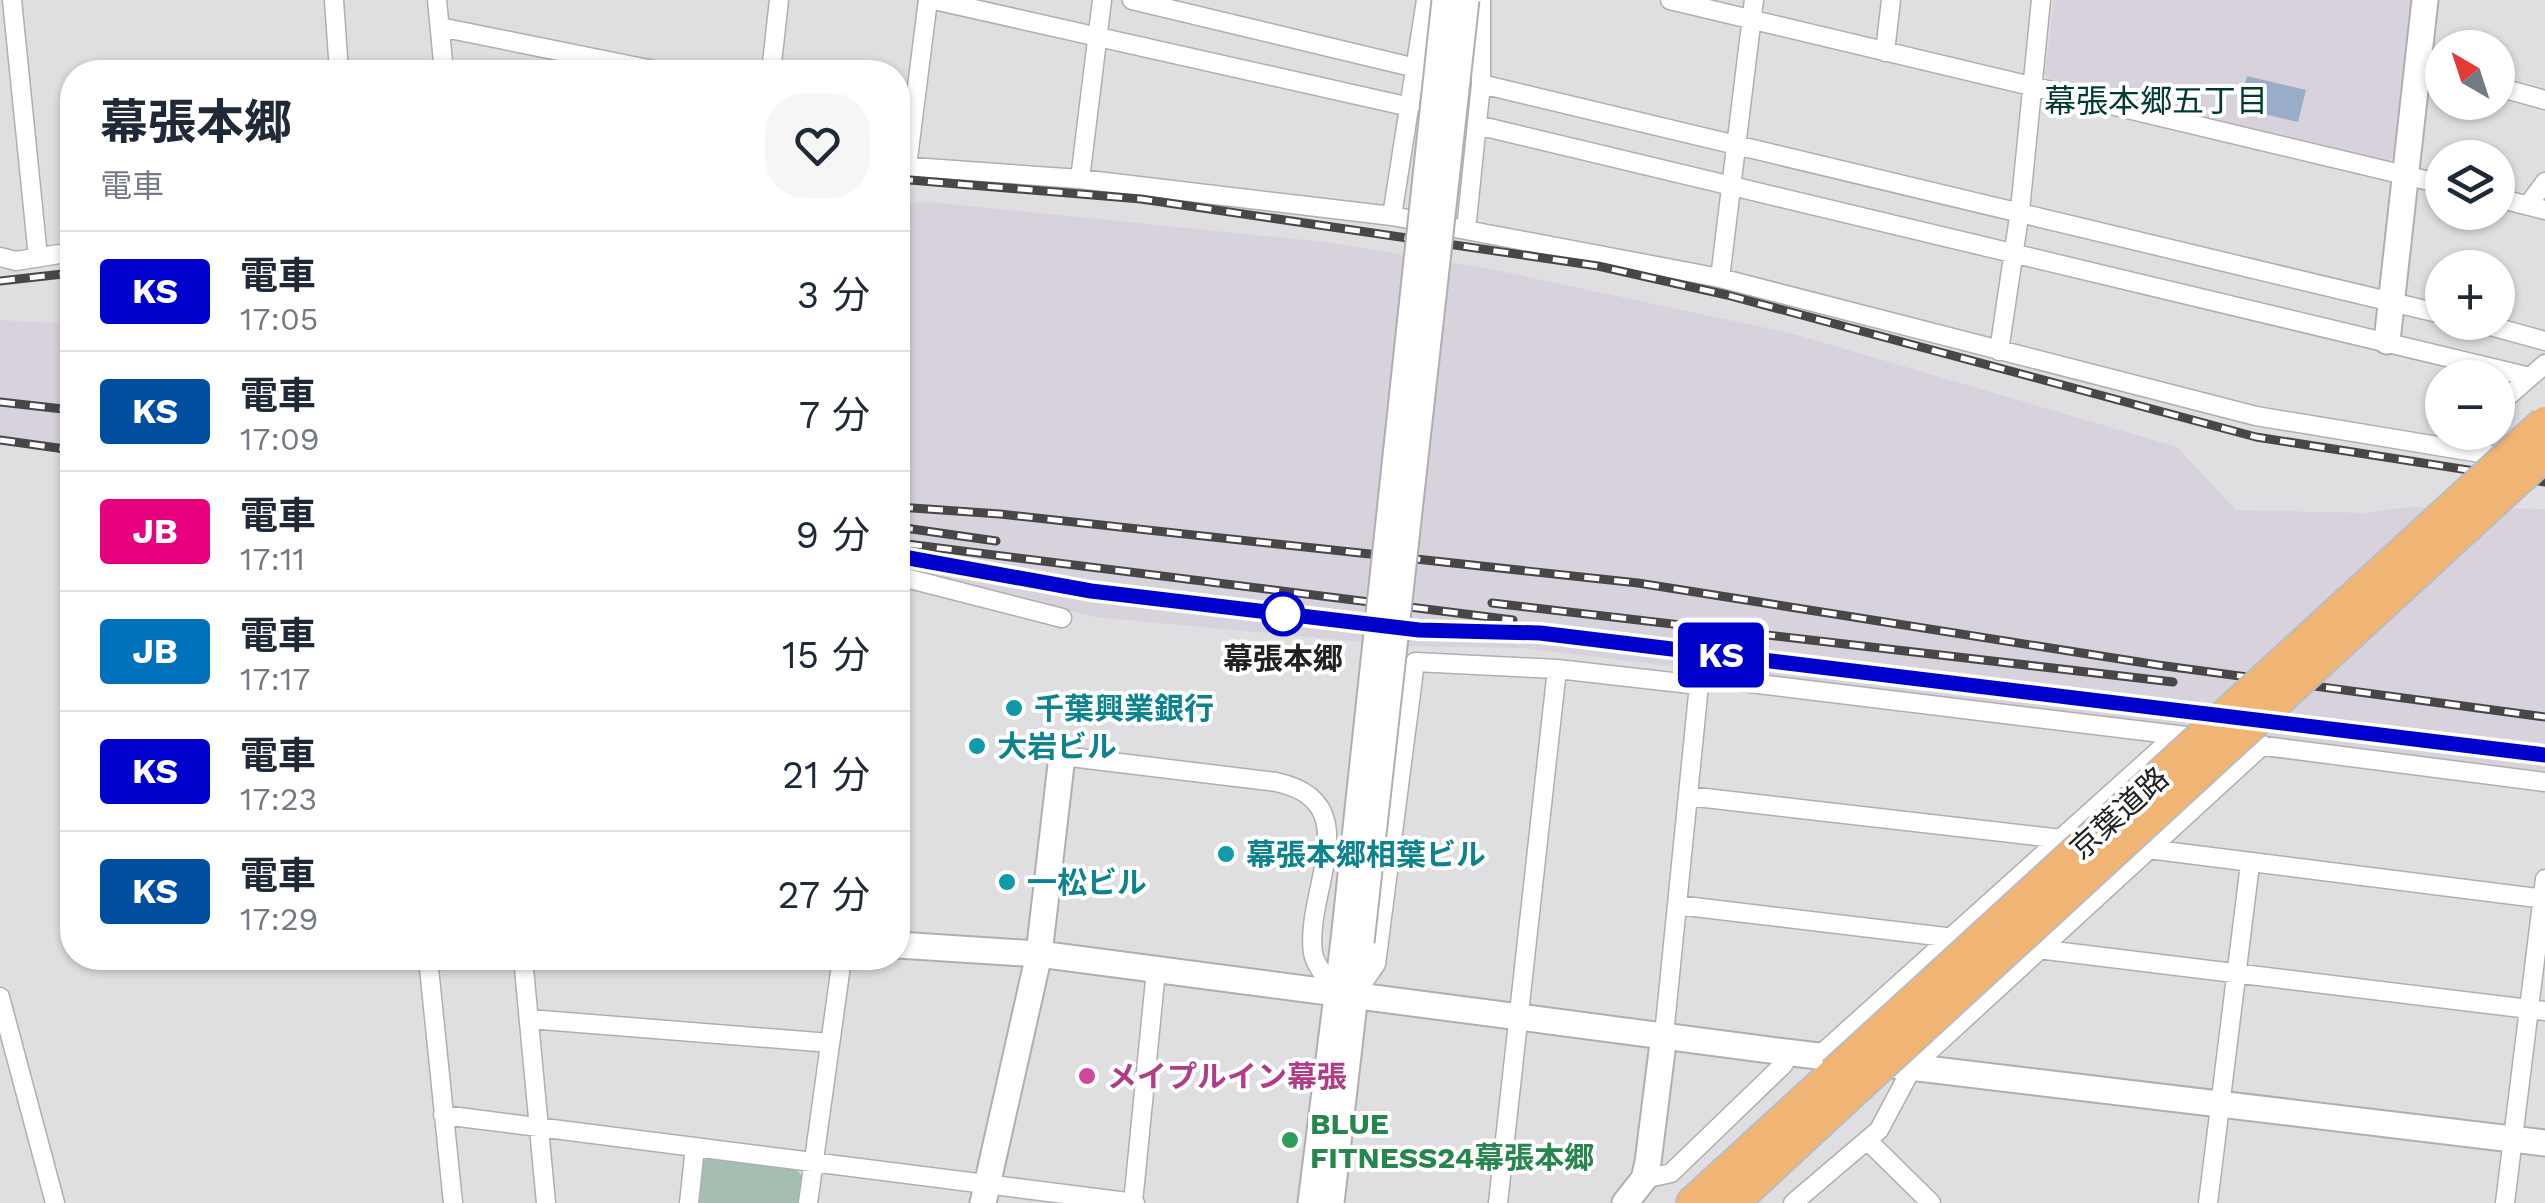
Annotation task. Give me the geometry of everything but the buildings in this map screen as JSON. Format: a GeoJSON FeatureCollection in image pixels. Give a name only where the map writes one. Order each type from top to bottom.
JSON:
{"type":"FeatureCollection","features":[{"type":"Feature","properties":{"kind":"highway","name":"京葉道路"},"geometry":{"type":"LineString","coordinates":[[1693,1203],[2545,423]]}},
{"type":"Feature","properties":{"kind":"highway","name":"京葉道路"},"geometry":{"type":"LineString","coordinates":[[1732,1203],[1837,1072],[2545,454]]}},
{"type":"Feature","properties":{"kind":"street"},"geometry":{"type":"LineString","coordinates":[[334,0],[338,60]]}},
{"type":"Feature","properties":{"kind":"street"},"geometry":{"type":"LineString","coordinates":[[437,0],[443,60]]}},
{"type":"Feature","properties":{"kind":"street"},"geometry":{"type":"LineString","coordinates":[[772,60],[779,0]]}},
{"type":"Feature","properties":{"kind":"street"},"geometry":{"type":"LineString","coordinates":[[910,119],[930,0],[1410,108]]}},
{"type":"Feature","properties":{"kind":"street"},"geometry":{"type":"LineString","coordinates":[[1080,179],[1102,0]]}},
{"type":"Feature","properties":{"kind":"street"},"geometry":{"type":"LineString","coordinates":[[1132,0],[1416,68]]}},
{"type":"Feature","properties":{"kind":"street"},"geometry":{"type":"LineString","coordinates":[[1392,216],[1426,0]]}},
{"type":"Feature","properties":{"kind":"street"},"geometry":{"type":"LineString","coordinates":[[1352,941],[1445,0]]}},
{"type":"Feature","properties":{"kind":"street"},"geometry":{"type":"LineString","coordinates":[[1331,1203],[1346,994],[1466,0]]}},
{"type":"Feature","properties":{"kind":"street"},"geometry":{"type":"LineString","coordinates":[[1466,230],[1481,84],[1481,0]]}},
{"type":"Feature","properties":{"kind":"street"},"geometry":{"type":"LineString","coordinates":[[1670,0],[2425,180]]}},
{"type":"Feature","properties":{"kind":"street"},"geometry":{"type":"LineString","coordinates":[[1720,278],[1754,0]]}},
{"type":"Feature","properties":{"kind":"street"},"geometry":{"type":"LineString","coordinates":[[1885,52],[1891,0]]}},
{"type":"Feature","properties":{"kind":"street"},"geometry":{"type":"LineString","coordinates":[[1999,351],[2020,210],[2041,0]]}},
{"type":"Feature","properties":{"kind":"street"},"geometry":{"type":"LineString","coordinates":[[2425,0],[2427,30]]}},
{"type":"Feature","properties":{"kind":"street"},"geometry":{"type":"LineString","coordinates":[[8,3],[38,257]]}},
{"type":"Feature","properties":{"kind":"street"},"geometry":{"type":"LineString","coordinates":[[440,27],[588,60]]}},
{"type":"Feature","properties":{"kind":"street"},"geometry":{"type":"LineString","coordinates":[[1481,84],[2425,309]]}},
{"type":"Feature","properties":{"kind":"street"},"geometry":{"type":"LineString","coordinates":[[2388,340],[2407,176],[2425,91]]}},
{"type":"Feature","properties":{"kind":"street"},"geometry":{"type":"LineString","coordinates":[[2515,91],[2545,100]]}},
{"type":"Feature","properties":{"kind":"street"},"geometry":{"type":"LineString","coordinates":[[1478,125],[2530,377]]}},
{"type":"Feature","properties":{"kind":"street"},"geometry":{"type":"LineString","coordinates":[[910,167],[1080,179],[1392,216],[1720,278],[2256,416],[2425,446]]}},
{"type":"Feature","properties":{"kind":"street"},"geometry":{"type":"LineString","coordinates":[[2536,207],[2545,182]]}},
{"type":"Feature","properties":{"kind":"street"},"geometry":{"type":"LineString","coordinates":[[0,257],[16,261],[60,254]]}},
{"type":"Feature","properties":{"kind":"street"},"geometry":{"type":"LineString","coordinates":[[2515,333],[2545,341]]}},
{"type":"Feature","properties":{"kind":"street"},"geometry":{"type":"LineString","coordinates":[[2515,391],[2545,364]]}},
{"type":"Feature","properties":{"kind":"street"},"geometry":{"type":"LineString","coordinates":[[2447,450],[2545,463]]}},
{"type":"Feature","properties":{"kind":"street"},"geometry":{"type":"LineString","coordinates":[[910,579],[1062,618]]}},
{"type":"Feature","properties":{"kind":"street"},"geometry":{"type":"LineString","coordinates":[[1311,1203],[1346,994],[1376,964],[1416,662],[1557,668],[1699,686],[1717,678],[2545,782]]}},
{"type":"Feature","properties":{"kind":"street"},"geometry":{"type":"LineString","coordinates":[[1498,1203],[1557,668]]}},
{"type":"Feature","properties":{"kind":"street"},"geometry":{"type":"LineString","coordinates":[[1626,1203],[1644,1180],[1664,1035],[1699,686]]}},
{"type":"Feature","properties":{"kind":"street"},"geometry":{"type":"LineString","coordinates":[[1837,1072],[1954,938],[2176,736]]}},
{"type":"Feature","properties":{"kind":"street"},"geometry":{"type":"LineString","coordinates":[[1794,1203],[1868,1140],[1894,1108],[1913,1066],[2263,746]]}},
{"type":"Feature","properties":{"kind":"street"},"geometry":{"type":"LineString","coordinates":[[985,1194],[1039,954],[1062,756],[1301,787],[1316,800],[1328,829],[1313,955],[1346,994]]}},
{"type":"Feature","properties":{"kind":"street"},"geometry":{"type":"LineString","coordinates":[[1688,796],[2062,840]]}},
{"type":"Feature","properties":{"kind":"street"},"geometry":{"type":"LineString","coordinates":[[2148,849],[2544,899]]}},
{"type":"Feature","properties":{"kind":"street"},"geometry":{"type":"LineString","coordinates":[[2208,1203],[2250,864]]}},
{"type":"Feature","properties":{"kind":"street"},"geometry":{"type":"LineString","coordinates":[[2504,1203],[2537,1010],[2545,880]]}},
{"type":"Feature","properties":{"kind":"street"},"geometry":{"type":"LineString","coordinates":[[1677,905],[1954,938]]}},
{"type":"Feature","properties":{"kind":"street"},"geometry":{"type":"LineString","coordinates":[[910,946],[1039,954],[1664,1035],[1785,1052],[1837,1072],[1913,1066],[2545,1143]]}},
{"type":"Feature","properties":{"kind":"street"},"geometry":{"type":"LineString","coordinates":[[2038,949],[2537,1010]]}},
{"type":"Feature","properties":{"kind":"street"},"geometry":{"type":"LineString","coordinates":[[429,970],[452,1203]]}},
{"type":"Feature","properties":{"kind":"street"},"geometry":{"type":"LineString","coordinates":[[524,970],[546,1203]]}},
{"type":"Feature","properties":{"kind":"street"},"geometry":{"type":"LineString","coordinates":[[808,1203],[840,970]]}},
{"type":"Feature","properties":{"kind":"street"},"geometry":{"type":"LineString","coordinates":[[442,1115],[814,1163],[985,1194],[1134,1203],[1156,970]]}},
{"type":"Feature","properties":{"kind":"street"},"geometry":{"type":"LineString","coordinates":[[0,997],[56,1203]]}},
{"type":"Feature","properties":{"kind":"street"},"geometry":{"type":"LineString","coordinates":[[529,1019],[830,1043]]}},
{"type":"Feature","properties":{"kind":"street"},"geometry":{"type":"LineString","coordinates":[[1644,1180],[1671,1173],[1784,1064],[1785,1052]]}},
{"type":"Feature","properties":{"kind":"street"},"geometry":{"type":"LineString","coordinates":[[1868,1140],[1931,1203]]}},
{"type":"Feature","properties":{"kind":"street"},"geometry":{"type":"LineString","coordinates":[[689,1203],[695,1147]]}},
{"type":"Feature","properties":{"kind":"shaded area"},"geometry":{"type":"Polygon","coordinates":[[[2054,0],[2411,0],[2393,157],[2383,164],[2053,85],[2045,75],[2054,0]]]}},
{"type":"Feature","properties":{"kind":"shaded area"},"geometry":{"type":"Polygon","coordinates":[[[910,203],[1325,242],[1486,268],[1794,334],[2177,447],[2236,510],[2365,513],[2408,507],[2545,509],[2545,771],[1522,648],[1406,646],[1095,617],[910,574],[910,203]]]}},
{"type":"Feature","properties":{"kind":"shaded area"},"geometry":{"type":"Polygon","coordinates":[[[0,320],[60,323],[60,452],[0,444],[0,320]]]}},
{"type":"Feature","properties":{"kind":"green space"},"geometry":{"type":"Polygon","coordinates":[[[708,1157],[795,1168],[803,1177],[801,1203],[694,1203],[698,1165],[708,1157]]]}},
{"type":"Feature","properties":{"kind":"water"},"geometry":{"type":"Polygon","coordinates":[[[2247,76],[2306,90],[2298,122],[2239,108],[2247,76]]]}},
{"type":"Feature","properties":{"kind":"railway"},"geometry":{"type":"LineString","coordinates":[[910,180],[1141,199],[1598,266],[1727,295],[2256,437],[2545,482]]}},
{"type":"Feature","properties":{"kind":"railway"},"geometry":{"type":"LineString","coordinates":[[0,281],[60,274]]}},
{"type":"Feature","properties":{"kind":"railway"},"geometry":{"type":"LineString","coordinates":[[0,402],[60,409]]}},
{"type":"Feature","properties":{"kind":"railway"},"geometry":{"type":"LineString","coordinates":[[0,440],[60,448]]}},
{"type":"Feature","properties":{"kind":"railway"},"geometry":{"type":"LineString","coordinates":[[910,508],[1000,514],[1638,583],[2158,665],[2545,717]]}},
{"type":"Feature","properties":{"kind":"railway"},"geometry":{"type":"LineString","coordinates":[[910,529],[996,541]]}},
{"type":"Feature","properties":{"kind":"railway"},"geometry":{"type":"LineString","coordinates":[[910,544],[1513,620]]}},
{"type":"Feature","properties":{"kind":"railway"},"geometry":{"type":"LineString","coordinates":[[910,558],[1091,591],[1419,630],[1540,633],[2545,755]]}},
{"type":"Feature","properties":{"kind":"railway"},"geometry":{"type":"LineString","coordinates":[[1492,603],[2173,682]]}},
{"type":"Feature","properties":{"kind":"train","name":"KS"},"geometry":{"type":"LineString","coordinates":[[910,559],[1091,591],[1419,630],[1540,633],[2545,755]]}},
{"type":"Feature","properties":{"kind":"place","name":"幕張本郷"},"geometry":{"type":"Point","coordinates":[1283,614]}},
{"type":"Feature","properties":{"kind":"place","name":"千葉興業銀行"},"geometry":{"type":"Point","coordinates":[1014,708]}},
{"type":"Feature","properties":{"kind":"place","name":"大岩ビル"},"geometry":{"type":"Point","coordinates":[977,746]}},
{"type":"Feature","properties":{"kind":"place","name":"幕張本郷相葉ビル"},"geometry":{"type":"Point","coordinates":[1226,854]}},
{"type":"Feature","properties":{"kind":"place","name":"一松ビル"},"geometry":{"type":"Point","coordinates":[1007,882]}},
{"type":"Feature","properties":{"kind":"place","name":"メイプルイン幕張"},"geometry":{"type":"Point","coordinates":[1087,1076]}},
{"type":"Feature","properties":{"kind":"place","name":"BLUE FITNESS24幕張本郷"},"geometry":{"type":"Point","coordinates":[1290,1140]}},
{"type":"Feature","properties":{"kind":"district","name":"幕張本郷五丁目"},"geometry":{"type":"Point","coordinates":[2156,101]}}]}
